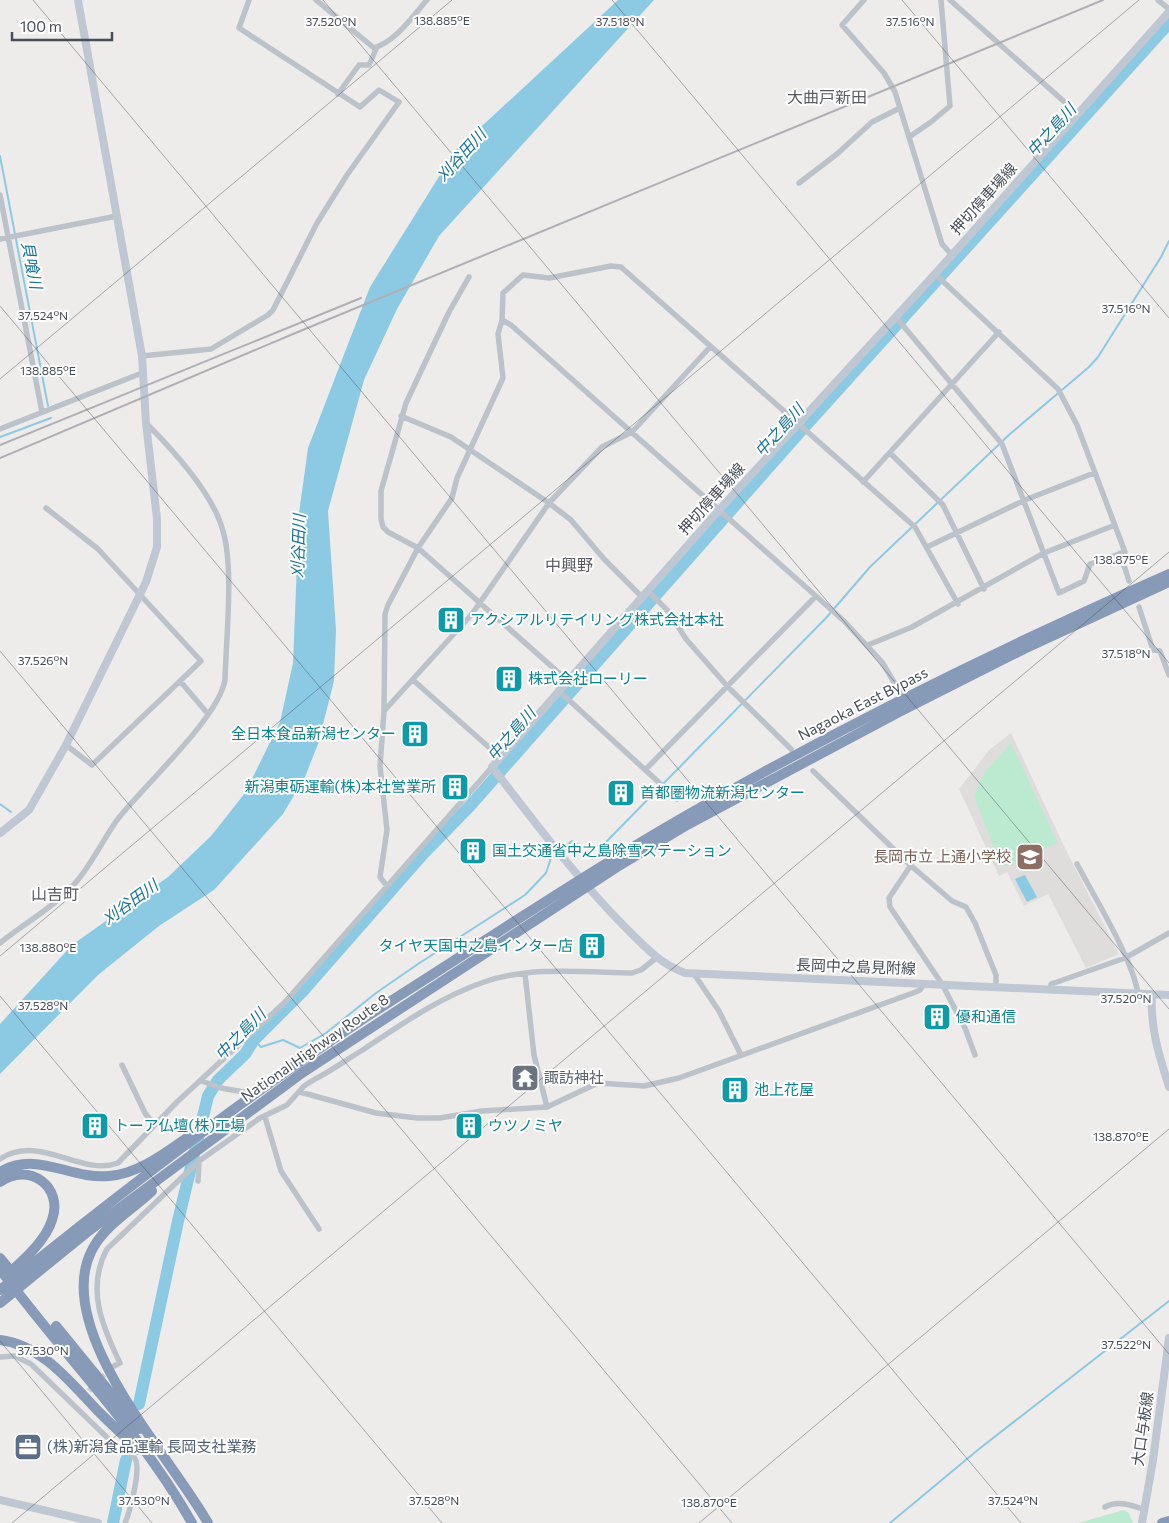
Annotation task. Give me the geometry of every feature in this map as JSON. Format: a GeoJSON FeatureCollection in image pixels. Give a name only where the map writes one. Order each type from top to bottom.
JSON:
{"type":"FeatureCollection","features":[{"type":"Feature","properties":{"kind":"highway","name":"Nagaoka East Bypass"},"geometry":{"type":"LineString","coordinates":[[583,883],[698,809],[904,699],[1080,613],[1169,574]]}},
{"type":"Feature","properties":{"kind":"highway","name":"Nagaoka East Bypass"},"geometry":{"type":"LineString","coordinates":[[583,883],[899,712],[1024,650],[1169,582]]}},
{"type":"Feature","properties":{"kind":"highway","name":"National Highway Route 8"},"geometry":{"type":"LineString","coordinates":[[0,1303],[86,1232],[302,1073],[583,883]]}},
{"type":"Feature","properties":{"kind":"highway","name":"National Highway Route 8"},"geometry":{"type":"LineString","coordinates":[[0,1290],[207,1127],[253,1097],[361,1020],[583,883]]}},
{"type":"Feature","properties":{"kind":"highway"},"geometry":{"type":"LineString","coordinates":[[0,1172],[18,1164],[38,1163],[92,1176],[118,1175],[186,1142]]}},
{"type":"Feature","properties":{"kind":"highway"},"geometry":{"type":"LineString","coordinates":[[186,1159],[104,1234],[91,1252],[84,1273],[86,1313],[92,1338],[108,1368],[208,1523]]}},
{"type":"Feature","properties":{"kind":"highway"},"geometry":{"type":"LineString","coordinates":[[0,1182],[16,1174],[32,1175],[48,1188],[55,1206],[52,1221],[46,1234],[3,1273]]}},
{"type":"Feature","properties":{"kind":"highway"},"geometry":{"type":"LineString","coordinates":[[0,1258],[3,1273],[32,1302],[172,1469]]}},
{"type":"Feature","properties":{"kind":"highway"},"geometry":{"type":"LineString","coordinates":[[32,1302],[119,1415],[157,1468],[192,1523]]}},
{"type":"Feature","properties":{"kind":"highway"},"geometry":{"type":"LineString","coordinates":[[0,1340],[25,1347],[53,1365],[157,1468]]}},
{"type":"Feature","properties":{"kind":"highway"},"geometry":{"type":"LineString","coordinates":[[1162,1523],[1169,1521]]}},
{"type":"Feature","properties":{"kind":"main road"},"geometry":{"type":"LineString","coordinates":[[0,833],[29,810],[66,745],[154,562],[158,535],[146,423],[142,356],[78,0]]}},
{"type":"Feature","properties":{"kind":"main road","name":"押切停車場線"},"geometry":{"type":"LineString","coordinates":[[492,767],[648,590],[723,515],[797,424],[935,274],[1169,11]]}},
{"type":"Feature","properties":{"kind":"main road"},"geometry":{"type":"LineString","coordinates":[[492,767],[583,883]]}},
{"type":"Feature","properties":{"kind":"main road","name":"長岡中之島見附線"},"geometry":{"type":"LineString","coordinates":[[583,883],[656,958],[674,969],[694,974],[1050,988],[1169,995]]}},
{"type":"Feature","properties":{"kind":"main road"},"geometry":{"type":"LineString","coordinates":[[1152,994],[1151,1017],[1153,1034],[1168,1078],[1169,1087]]}},
{"type":"Feature","properties":{"kind":"main road","name":"大口与板線"},"geometry":{"type":"LineString","coordinates":[[1142,1523],[1169,1338]]}},
{"type":"Feature","properties":{"kind":"main road"},"geometry":{"type":"LineString","coordinates":[[0,1500],[98,1523]]}},
{"type":"Feature","properties":{"kind":"street"},"geometry":{"type":"LineString","coordinates":[[142,356],[211,349],[273,310],[317,223],[347,175],[399,102],[379,90],[360,107],[239,28],[249,0]]}},
{"type":"Feature","properties":{"kind":"street"},"geometry":{"type":"LineString","coordinates":[[316,0],[374,48],[383,46],[394,38],[427,0]]}},
{"type":"Feature","properties":{"kind":"street"},"geometry":{"type":"LineString","coordinates":[[864,0],[842,25],[884,73],[900,108],[942,244],[952,255]]}},
{"type":"Feature","properties":{"kind":"street"},"geometry":{"type":"LineString","coordinates":[[909,137],[950,106],[942,0]]}},
{"type":"Feature","properties":{"kind":"street"},"geometry":{"type":"LineString","coordinates":[[950,0],[1078,114]]}},
{"type":"Feature","properties":{"kind":"street"},"geometry":{"type":"LineString","coordinates":[[1158,0],[1169,11]]}},
{"type":"Feature","properties":{"kind":"street"},"geometry":{"type":"LineString","coordinates":[[338,94],[359,65],[369,65],[377,46]]}},
{"type":"Feature","properties":{"kind":"street"},"geometry":{"type":"LineString","coordinates":[[799,183],[837,154],[872,122],[900,108]]}},
{"type":"Feature","properties":{"kind":"street"},"geometry":{"type":"LineString","coordinates":[[0,195],[42,412]]}},
{"type":"Feature","properties":{"kind":"street"},"geometry":{"type":"LineString","coordinates":[[0,239],[117,216]]}},
{"type":"Feature","properties":{"kind":"street"},"geometry":{"type":"LineString","coordinates":[[387,886],[380,877],[387,830],[380,766],[384,711],[385,614],[418,548],[448,507],[457,478],[503,378],[498,334],[502,320],[503,294],[523,275],[549,278],[617,266],[915,528],[958,604]]}},
{"type":"Feature","properties":{"kind":"street"},"geometry":{"type":"LineString","coordinates":[[895,316],[951,386],[1002,444],[1059,593],[1084,581],[1090,564],[1125,552],[1077,425],[1062,394],[999,332],[935,274]]}},
{"type":"Feature","properties":{"kind":"street"},"geometry":{"type":"LineString","coordinates":[[469,277],[435,341],[401,416],[381,491],[379,510],[383,527],[388,532],[418,548],[568,681]]}},
{"type":"Feature","properties":{"kind":"street"},"geometry":{"type":"LineString","coordinates":[[502,320],[511,325],[632,432],[816,596],[868,645],[882,662],[904,699]]}},
{"type":"Feature","properties":{"kind":"street"},"geometry":{"type":"LineString","coordinates":[[863,482],[999,332]]}},
{"type":"Feature","properties":{"kind":"street"},"geometry":{"type":"LineString","coordinates":[[384,711],[479,604],[549,503],[602,447],[632,432],[710,346]]}},
{"type":"Feature","properties":{"kind":"street"},"geometry":{"type":"LineString","coordinates":[[0,429],[142,372]]}},
{"type":"Feature","properties":{"kind":"street"},"geometry":{"type":"LineString","coordinates":[[401,416],[451,437],[549,503],[571,520],[604,559],[642,597]]}},
{"type":"Feature","properties":{"kind":"street"},"geometry":{"type":"LineString","coordinates":[[0,943],[77,881],[117,820],[208,714],[223,692],[226,680],[228,581],[224,532],[220,521],[201,488],[163,440],[146,423]]}},
{"type":"Feature","properties":{"kind":"street"},"geometry":{"type":"LineString","coordinates":[[890,453],[939,501],[984,589]]}},
{"type":"Feature","properties":{"kind":"street"},"geometry":{"type":"LineString","coordinates":[[927,547],[1024,500],[1094,473]]}},
{"type":"Feature","properties":{"kind":"street"},"geometry":{"type":"LineString","coordinates":[[46,508],[98,549],[201,661],[92,765],[66,745]]}},
{"type":"Feature","properties":{"kind":"street"},"geometry":{"type":"LineString","coordinates":[[868,645],[912,627],[958,604],[1044,553],[1114,525]]}},
{"type":"Feature","properties":{"kind":"street"},"geometry":{"type":"LineString","coordinates":[[1120,554],[1129,581]]}},
{"type":"Feature","properties":{"kind":"street"},"geometry":{"type":"LineString","coordinates":[[648,590],[668,611],[686,639],[728,687],[791,749]]}},
{"type":"Feature","properties":{"kind":"street"},"geometry":{"type":"LineString","coordinates":[[646,769],[816,596]]}},
{"type":"Feature","properties":{"kind":"street"},"geometry":{"type":"LineString","coordinates":[[1139,607],[1153,650],[1160,651],[1169,674]]}},
{"type":"Feature","properties":{"kind":"street"},"geometry":{"type":"LineString","coordinates":[[412,680],[500,757]]}},
{"type":"Feature","properties":{"kind":"street"},"geometry":{"type":"LineString","coordinates":[[180,681],[208,714]]}},
{"type":"Feature","properties":{"kind":"street"},"geometry":{"type":"LineString","coordinates":[[559,691],[677,799]]}},
{"type":"Feature","properties":{"kind":"street"},"geometry":{"type":"LineString","coordinates":[[0,1159],[19,1151],[34,1151],[96,1164],[112,1165],[118,1163],[154,1125],[286,1002],[492,767]]}},
{"type":"Feature","properties":{"kind":"street"},"geometry":{"type":"LineString","coordinates":[[813,771],[911,865],[952,901],[966,907],[975,923],[996,975],[996,986]]}},
{"type":"Feature","properties":{"kind":"street"},"geometry":{"type":"LineString","coordinates":[[1077,864],[1125,958],[1135,980],[1138,993]]}},
{"type":"Feature","properties":{"kind":"street"},"geometry":{"type":"LineString","coordinates":[[911,865],[888,902],[942,984],[965,1028],[975,1056]]}},
{"type":"Feature","properties":{"kind":"street"},"geometry":{"type":"LineString","coordinates":[[1050,988],[1051,984],[1125,958],[1169,933]]}},
{"type":"Feature","properties":{"kind":"street"},"geometry":{"type":"LineString","coordinates":[[112,1368],[120,1363],[105,1328],[96,1295],[97,1274],[101,1260],[108,1249],[199,1161],[260,1118],[286,1105],[304,1086],[378,1040],[468,988],[486,981],[525,974],[563,972],[632,973],[641,970],[656,958]]}},
{"type":"Feature","properties":{"kind":"street"},"geometry":{"type":"LineString","coordinates":[[525,974],[534,1055],[547,1106]]}},
{"type":"Feature","properties":{"kind":"street"},"geometry":{"type":"LineString","coordinates":[[694,974],[719,1011],[741,1055]]}},
{"type":"Feature","properties":{"kind":"street"},"geometry":{"type":"LineString","coordinates":[[300,1092],[376,1113],[416,1118],[440,1118],[482,1110],[547,1106],[598,1083],[650,1085],[679,1078],[913,993],[920,990],[924,984]]}},
{"type":"Feature","properties":{"kind":"street"},"geometry":{"type":"LineString","coordinates":[[369,1028],[378,1040]]}},
{"type":"Feature","properties":{"kind":"street"},"geometry":{"type":"LineString","coordinates":[[122,1065],[145,1113],[154,1125]]}},
{"type":"Feature","properties":{"kind":"street"},"geometry":{"type":"LineString","coordinates":[[202,1081],[253,1097]]}},
{"type":"Feature","properties":{"kind":"street"},"geometry":{"type":"LineString","coordinates":[[265,1117],[281,1171],[319,1229]]}},
{"type":"Feature","properties":{"kind":"street"},"geometry":{"type":"LineString","coordinates":[[198,1181],[199,1161]]}},
{"type":"Feature","properties":{"kind":"street"},"geometry":{"type":"LineString","coordinates":[[0,1357],[15,1356],[31,1364],[118,1448],[123,1447],[133,1456],[136,1462],[130,1507],[125,1523]]}},
{"type":"Feature","properties":{"kind":"street"},"geometry":{"type":"LineString","coordinates":[[78,1408],[82,1399]]}},
{"type":"Feature","properties":{"kind":"street"},"geometry":{"type":"LineString","coordinates":[[1105,1507],[1111,1504],[1127,1504],[1145,1510]]}},
{"type":"Feature","properties":{"kind":"shaded area","name":"長岡市立 上通小学校"},"geometry":{"type":"Polygon","coordinates":[[[1011,733],[1064,846],[1119,954],[1086,968],[1048,894],[1024,906],[1007,872],[999,876],[959,789],[989,750],[1011,733]]]}},
{"type":"Feature","properties":{"kind":"green space"},"geometry":{"type":"Polygon","coordinates":[[[1011,743],[1058,843],[1009,866],[999,862],[974,796],[984,773],[1011,743]]]}},
{"type":"Feature","properties":{"kind":"green space"},"geometry":{"type":"Polygon","coordinates":[[[1124,1510],[1129,1513],[1133,1523],[1078,1523],[1124,1510]]]}},
{"type":"Feature","properties":{"kind":"water","name":"刈谷田川"},"geometry":{"type":"Polygon","coordinates":[[[618,0],[654,0],[439,236],[397,309],[364,380],[328,511],[336,630],[334,681],[318,744],[305,777],[283,814],[214,890],[159,926],[98,975],[0,1074],[0,1024],[72,945],[168,877],[211,836],[245,793],[280,722],[293,663],[299,513],[308,448],[370,287],[455,151],[618,0]]]}},
{"type":"Feature","properties":{"kind":"water"},"geometry":{"type":"Polygon","coordinates":[[[1025,875],[1037,897],[1027,902],[1015,879],[1025,875]]]}},
{"type":"Feature","properties":{"kind":"waterway","name":"中之島川"},"geometry":{"type":"LineString","coordinates":[[139,1404],[178,1221],[208,1096],[218,1080],[245,1054],[254,1040],[302,992],[423,854],[469,807],[799,433],[1169,23]]}},
{"type":"Feature","properties":{"kind":"waterway","name":"貝喰川"},"geometry":{"type":"LineString","coordinates":[[0,156],[48,406]]}},
{"type":"Feature","properties":{"kind":"waterway"},"geometry":{"type":"LineString","coordinates":[[561,850],[572,841],[585,847],[598,846],[607,841],[826,618],[870,567],[1010,434],[1089,367],[1098,357],[1161,257],[1169,241]]}},
{"type":"Feature","properties":{"kind":"waterway","name":"貝喰川"},"geometry":{"type":"LineString","coordinates":[[0,437],[51,418]]}},
{"type":"Feature","properties":{"kind":"waterway"},"geometry":{"type":"LineString","coordinates":[[0,804],[11,812]]}},
{"type":"Feature","properties":{"kind":"waterway"},"geometry":{"type":"LineString","coordinates":[[254,1040],[261,1047],[283,1040],[300,1048],[326,1033],[376,993],[525,895],[546,873],[551,858],[557,853]]}},
{"type":"Feature","properties":{"kind":"waterway"},"geometry":{"type":"LineString","coordinates":[[890,1523],[979,1449],[1169,1301]]}},
{"type":"Feature","properties":{"kind":"waterway","name":"中之島川"},"geometry":{"type":"LineString","coordinates":[[113,1523],[126,1460]]}},
{"type":"Feature","properties":{"kind":"tunnel"},"geometry":{"type":"LineString","coordinates":[[83,1397],[111,1368]]}},
{"type":"Feature","properties":{"kind":"railway"},"geometry":{"type":"LineString","coordinates":[[0,458],[293,334],[1103,0]]}},
{"type":"Feature","properties":{"kind":"railway"},"geometry":{"type":"LineString","coordinates":[[0,445],[361,298]]}},
{"type":"Feature","properties":{"kind":"place","name":"アクシアルリテイリング株式会社本社"},"geometry":{"type":"Point","coordinates":[451,620]}},
{"type":"Feature","properties":{"kind":"place","name":"株式会社ローリー"},"geometry":{"type":"Point","coordinates":[509,679]}},
{"type":"Feature","properties":{"kind":"place","name":"全日本食品新潟センター"},"geometry":{"type":"Point","coordinates":[415,734]}},
{"type":"Feature","properties":{"kind":"place","name":"新潟東砺運輸(株)本社営業所"},"geometry":{"type":"Point","coordinates":[455,787]}},
{"type":"Feature","properties":{"kind":"place","name":"首都圏物流新潟センター"},"geometry":{"type":"Point","coordinates":[621,793]}},
{"type":"Feature","properties":{"kind":"place","name":"国土交通省中之島除雪ステーション"},"geometry":{"type":"Point","coordinates":[473,851]}},
{"type":"Feature","properties":{"kind":"place","name":"長岡市立 上通小学校"},"geometry":{"type":"Point","coordinates":[1030,857]}},
{"type":"Feature","properties":{"kind":"place","name":"タイヤ天国中之島インター店"},"geometry":{"type":"Point","coordinates":[592,946]}},
{"type":"Feature","properties":{"kind":"place","name":"優和通信"},"geometry":{"type":"Point","coordinates":[937,1017]}},
{"type":"Feature","properties":{"kind":"place","name":"諏訪神社"},"geometry":{"type":"Point","coordinates":[525,1078]}},
{"type":"Feature","properties":{"kind":"place","name":"池上花屋"},"geometry":{"type":"Point","coordinates":[735,1090]}},
{"type":"Feature","properties":{"kind":"place","name":"トーア仏壇(株)工場"},"geometry":{"type":"Point","coordinates":[95,1126]}},
{"type":"Feature","properties":{"kind":"place","name":"ウツノミヤ"},"geometry":{"type":"Point","coordinates":[469,1126]}},
{"type":"Feature","properties":{"kind":"place","name":"(株)新潟食品運輸 長岡支社業務"},"geometry":{"type":"Point","coordinates":[28,1447]}},
{"type":"Feature","properties":{"kind":"district","name":"大曲戸新田"},"geometry":{"type":"Point","coordinates":[827,97]}},
{"type":"Feature","properties":{"kind":"district","name":"中興野"},"geometry":{"type":"Point","coordinates":[569,565]}},
{"type":"Feature","properties":{"kind":"district","name":"山吉町"},"geometry":{"type":"Point","coordinates":[55,894]}}]}
